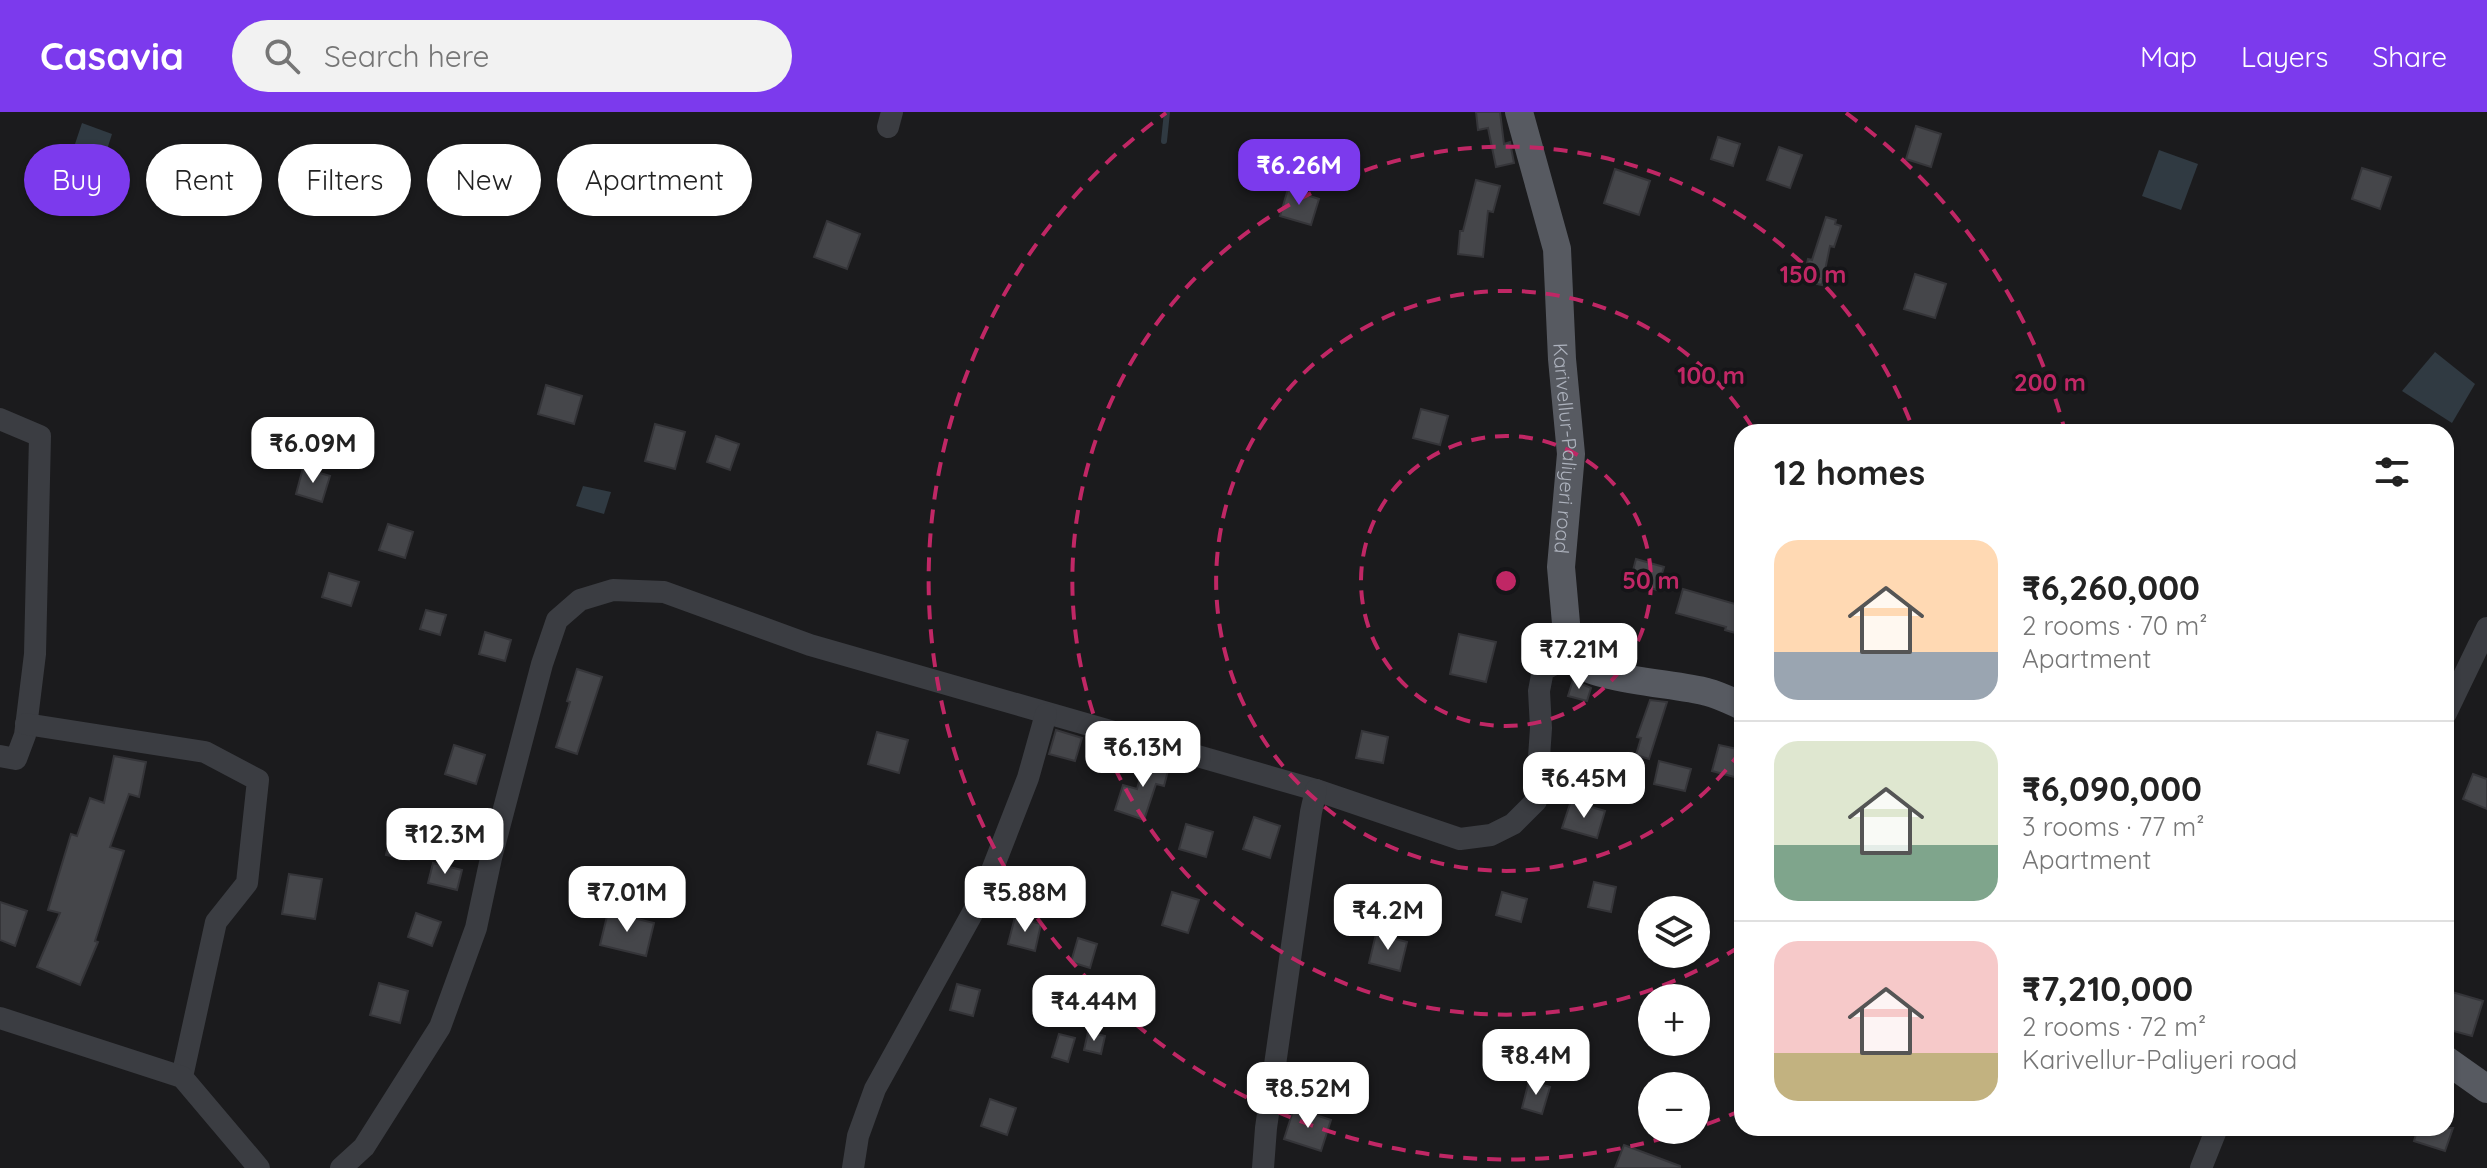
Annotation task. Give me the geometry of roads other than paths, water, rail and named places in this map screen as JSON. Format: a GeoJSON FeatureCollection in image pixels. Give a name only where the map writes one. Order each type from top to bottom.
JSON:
{"type":"FeatureCollection","features":[{"type":"Feature","properties":{"kind":"main road","name":"Karivellur-Paliyeri road"},"geometry":{"type":"LineString","coordinates":[[1519,112],[1557,249],[1562,359],[1571,454],[1561,567],[1569,657]]}},
{"type":"Feature","properties":{"kind":"main road"},"geometry":{"type":"LineString","coordinates":[[1569,657],[1576,665],[1612,675],[1708,692],[1734,703]]}},
{"type":"Feature","properties":{"kind":"main road"},"geometry":{"type":"LineString","coordinates":[[2454,1066],[2487,1089]]}},
{"type":"Feature","properties":{"kind":"street"},"geometry":{"type":"LineString","coordinates":[[0,419],[40,436],[35,654],[26,724],[16,759],[0,756]]}},
{"type":"Feature","properties":{"kind":"street"},"geometry":{"type":"LineString","coordinates":[[341,1168],[364,1147],[440,1027],[476,928],[491,858],[542,664],[557,620],[580,600],[613,590],[664,592],[810,645],[1316,790],[1460,839],[1491,835],[1513,824],[1536,801],[1541,728],[1539,691],[1543,670],[1569,657]]}},
{"type":"Feature","properties":{"kind":"street"},"geometry":{"type":"LineString","coordinates":[[2454,696],[2487,628]]}},
{"type":"Feature","properties":{"kind":"street"},"geometry":{"type":"LineString","coordinates":[[853,1168],[858,1136],[875,1089],[982,896],[1028,778],[1046,714]]}},
{"type":"Feature","properties":{"kind":"street"},"geometry":{"type":"LineString","coordinates":[[26,724],[205,752],[258,780],[247,883],[216,922],[182,1077]]}},
{"type":"Feature","properties":{"kind":"street"},"geometry":{"type":"LineString","coordinates":[[1263,1168],[1266,1128],[1316,790]]}},
{"type":"Feature","properties":{"kind":"street"},"geometry":{"type":"LineString","coordinates":[[0,1018],[182,1077],[259,1168]]}},
{"type":"Feature","properties":{"kind":"street"},"geometry":{"type":"LineString","coordinates":[[2201,1168],[2214,1136]]}},
{"type":"Feature","properties":{"kind":"waterway"},"geometry":{"type":"LineString","coordinates":[[1164,141],[1167,112]]}}]}
